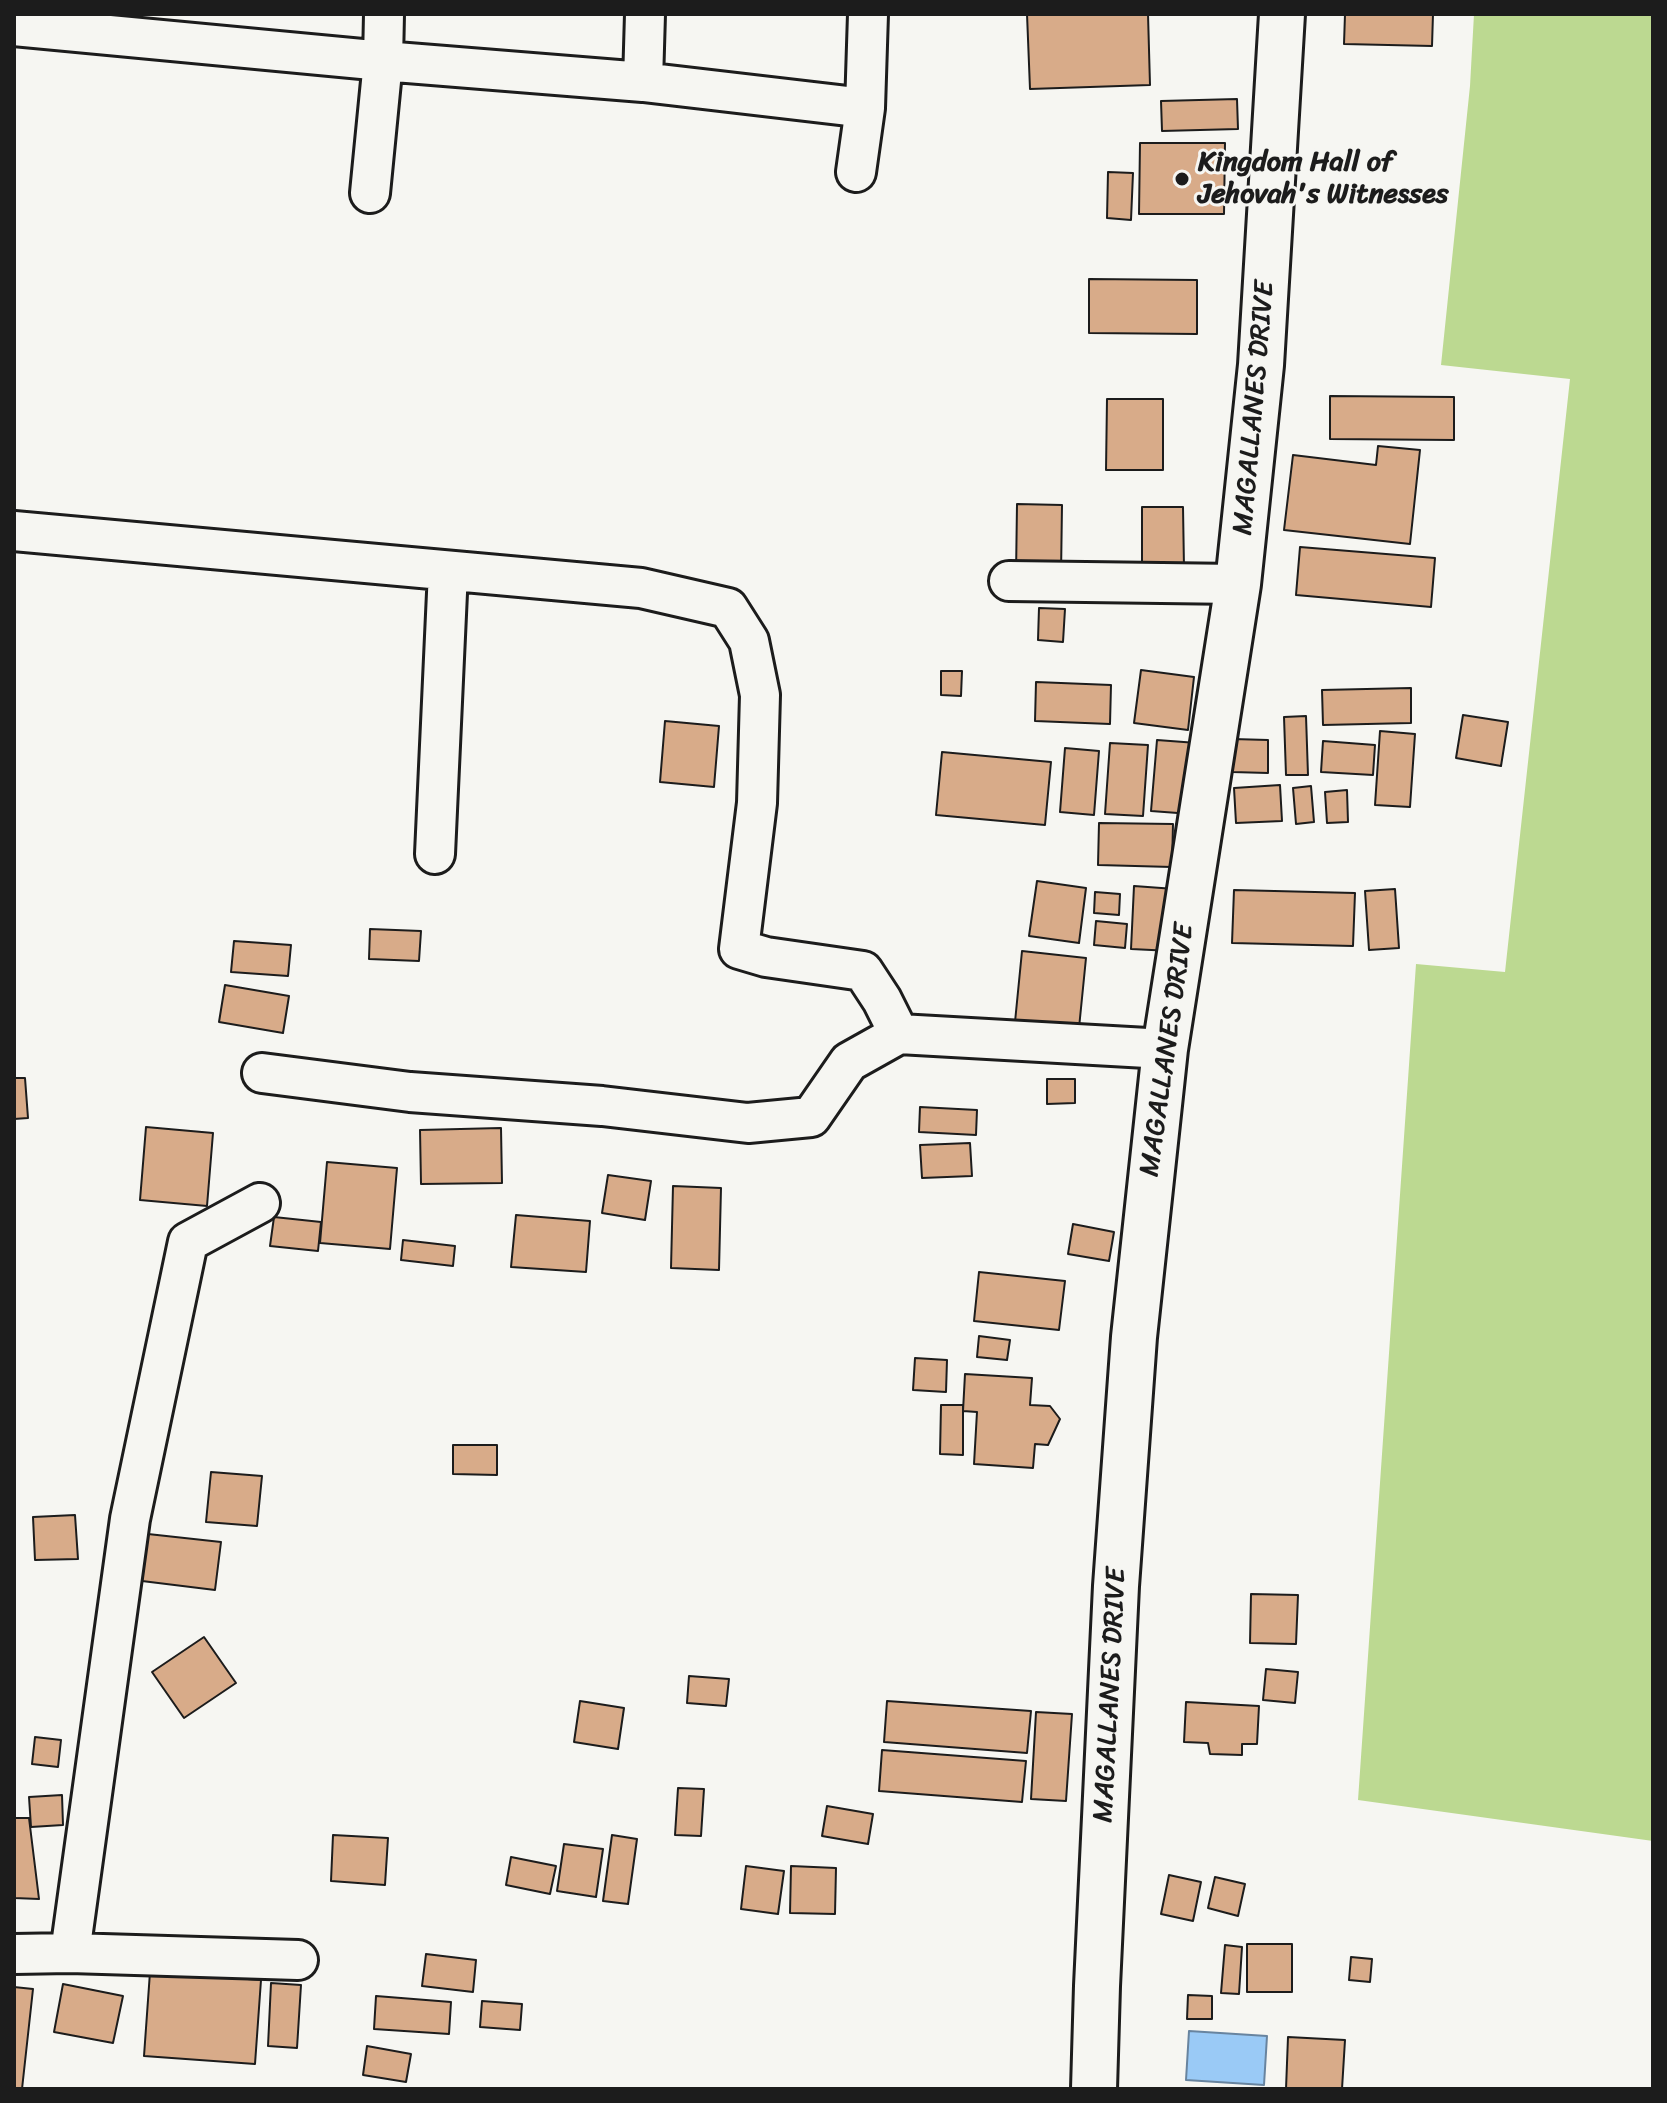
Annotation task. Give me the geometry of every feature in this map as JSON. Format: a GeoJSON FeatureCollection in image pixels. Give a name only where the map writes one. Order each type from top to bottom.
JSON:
{"type":"FeatureCollection","features":[{"type":"Feature","properties":{"kind":"street"},"geometry":{"type":"LineString","coordinates":[[370,193],[383,61],[384,14]]}},
{"type":"Feature","properties":{"kind":"street"},"geometry":{"type":"LineString","coordinates":[[643,82],[645,14]]}},
{"type":"Feature","properties":{"kind":"street"},"geometry":{"type":"LineString","coordinates":[[856,172],[865,108],[868,14]]}},
{"type":"Feature","properties":{"kind":"street","name":"MAGALLANES DRIVE"},"geometry":{"type":"LineString","coordinates":[[1094,2089],[1117,1570],[1134,1337],[1165,1049],[1238,584],[1262,350],[1282,14]]}},
{"type":"Feature","properties":{"kind":"street"},"geometry":{"type":"LineString","coordinates":[[14,26],[643,82],[865,108]]}},
{"type":"Feature","properties":{"kind":"street"},"geometry":{"type":"LineString","coordinates":[[14,531],[641,588],[728,608],[749,641],[760,695],[757,803],[739,949],[766,957],[863,971],[899,1034]]}},
{"type":"Feature","properties":{"kind":"street"},"geometry":{"type":"LineString","coordinates":[[435,854],[448,571]]}},
{"type":"Feature","properties":{"kind":"street"},"geometry":{"type":"LineString","coordinates":[[1009,581],[1238,584]]}},
{"type":"Feature","properties":{"kind":"street"},"geometry":{"type":"LineString","coordinates":[[262,1073],[410,1092],[602,1106],[748,1123],[811,1117],[849,1062],[899,1034],[1165,1049]]}},
{"type":"Feature","properties":{"kind":"street"},"geometry":{"type":"LineString","coordinates":[[70,1953],[130,1519],[188,1242],[260,1203]]}},
{"type":"Feature","properties":{"kind":"street"},"geometry":{"type":"LineString","coordinates":[[14,1954],[298,1960]]}},
{"type":"Feature","properties":{"kind":"green space"},"geometry":{"type":"Polygon","coordinates":[[[1474,14],[1653,14],[1653,1841],[1358,1800],[1416,964],[1505,972],[1570,379],[1441,365],[1470,86],[1474,14]]]}},
{"type":"Feature","properties":{"kind":"water"},"geometry":{"type":"Polygon","coordinates":[[[1189,2031],[1267,2036],[1264,2085],[1186,2080],[1189,2031]]]}},
{"type":"Feature","properties":{"kind":"building"},"geometry":{"type":"Polygon","coordinates":[[[1027,14],[1148,14],[1150,85],[1030,89],[1027,14]]]}},
{"type":"Feature","properties":{"kind":"building"},"geometry":{"type":"Polygon","coordinates":[[[1345,14],[1433,14],[1432,46],[1344,44],[1345,14]]]}},
{"type":"Feature","properties":{"kind":"building"},"geometry":{"type":"Polygon","coordinates":[[[1237,99],[1238,129],[1162,131],[1161,101],[1237,99]]]}},
{"type":"Feature","properties":{"kind":"building","name":"Kingdom Hall of Jehovah's Witnesses"},"geometry":{"type":"Polygon","coordinates":[[[1140,143],[1225,143],[1224,214],[1139,214],[1140,143]]]}},
{"type":"Feature","properties":{"kind":"building"},"geometry":{"type":"Polygon","coordinates":[[[1108,172],[1133,173],[1131,220],[1107,218],[1108,172]]]}},
{"type":"Feature","properties":{"kind":"building"},"geometry":{"type":"Polygon","coordinates":[[[1089,279],[1197,280],[1197,334],[1089,333],[1089,279]]]}},
{"type":"Feature","properties":{"kind":"building"},"geometry":{"type":"Polygon","coordinates":[[[1330,396],[1454,397],[1454,440],[1330,439],[1330,396]]]}},
{"type":"Feature","properties":{"kind":"building"},"geometry":{"type":"Polygon","coordinates":[[[1107,399],[1163,399],[1163,470],[1106,470],[1107,399]]]}},
{"type":"Feature","properties":{"kind":"building"},"geometry":{"type":"Polygon","coordinates":[[[1378,446],[1420,450],[1410,544],[1284,530],[1293,455],[1376,465],[1378,446]]]}},
{"type":"Feature","properties":{"kind":"building"},"geometry":{"type":"Polygon","coordinates":[[[1017,504],[1062,505],[1061,575],[1016,575],[1017,504]]]}},
{"type":"Feature","properties":{"kind":"building"},"geometry":{"type":"Polygon","coordinates":[[[1142,507],[1183,507],[1184,568],[1142,568],[1142,507]]]}},
{"type":"Feature","properties":{"kind":"building"},"geometry":{"type":"Polygon","coordinates":[[[1300,547],[1435,558],[1431,607],[1296,595],[1300,547]]]}},
{"type":"Feature","properties":{"kind":"building"},"geometry":{"type":"Polygon","coordinates":[[[1039,608],[1065,609],[1063,642],[1038,640],[1039,608]]]}},
{"type":"Feature","properties":{"kind":"building"},"geometry":{"type":"Polygon","coordinates":[[[1141,670],[1194,677],[1188,730],[1134,723],[1141,670]]]}},
{"type":"Feature","properties":{"kind":"building"},"geometry":{"type":"Polygon","coordinates":[[[941,671],[962,671],[961,696],[941,695],[941,671]]]}},
{"type":"Feature","properties":{"kind":"building"},"geometry":{"type":"Polygon","coordinates":[[[1036,682],[1111,685],[1110,724],[1035,721],[1036,682]]]}},
{"type":"Feature","properties":{"kind":"building"},"geometry":{"type":"Polygon","coordinates":[[[1411,688],[1411,723],[1323,725],[1322,690],[1411,688]]]}},
{"type":"Feature","properties":{"kind":"building"},"geometry":{"type":"Polygon","coordinates":[[[1463,715],[1508,722],[1501,766],[1456,758],[1463,715]]]}},
{"type":"Feature","properties":{"kind":"building"},"geometry":{"type":"Polygon","coordinates":[[[1306,716],[1308,775],[1286,775],[1284,717],[1306,716]]]}},
{"type":"Feature","properties":{"kind":"building"},"geometry":{"type":"Polygon","coordinates":[[[665,721],[719,726],[714,787],[660,782],[665,721]]]}},
{"type":"Feature","properties":{"kind":"building"},"geometry":{"type":"Polygon","coordinates":[[[1380,731],[1415,734],[1410,807],[1375,805],[1380,731]]]}},
{"type":"Feature","properties":{"kind":"building"},"geometry":{"type":"Polygon","coordinates":[[[1233,739],[1268,740],[1268,773],[1232,772],[1233,739]]]}},
{"type":"Feature","properties":{"kind":"building"},"geometry":{"type":"Polygon","coordinates":[[[1157,740],[1197,743],[1191,814],[1151,811],[1157,740]]]}},
{"type":"Feature","properties":{"kind":"building"},"geometry":{"type":"Polygon","coordinates":[[[1323,741],[1375,745],[1373,775],[1321,772],[1323,741]]]}},
{"type":"Feature","properties":{"kind":"building"},"geometry":{"type":"Polygon","coordinates":[[[1110,743],[1148,745],[1143,816],[1105,814],[1110,743]]]}},
{"type":"Feature","properties":{"kind":"building"},"geometry":{"type":"Polygon","coordinates":[[[1065,748],[1099,751],[1094,815],[1060,812],[1065,748]]]}},
{"type":"Feature","properties":{"kind":"building"},"geometry":{"type":"Polygon","coordinates":[[[942,752],[1051,762],[1045,825],[936,815],[942,752]]]}},
{"type":"Feature","properties":{"kind":"building"},"geometry":{"type":"Polygon","coordinates":[[[1280,785],[1282,821],[1236,823],[1234,788],[1280,785]]]}},
{"type":"Feature","properties":{"kind":"building"},"geometry":{"type":"Polygon","coordinates":[[[1311,786],[1314,822],[1296,824],[1293,788],[1311,786]]]}},
{"type":"Feature","properties":{"kind":"building"},"geometry":{"type":"Polygon","coordinates":[[[1347,790],[1348,822],[1327,823],[1325,792],[1347,790]]]}},
{"type":"Feature","properties":{"kind":"building"},"geometry":{"type":"Polygon","coordinates":[[[1099,823],[1173,824],[1172,867],[1098,865],[1099,823]]]}},
{"type":"Feature","properties":{"kind":"building"},"geometry":{"type":"Polygon","coordinates":[[[1037,881],[1086,888],[1079,943],[1029,936],[1037,881]]]}},
{"type":"Feature","properties":{"kind":"building"},"geometry":{"type":"Polygon","coordinates":[[[1134,886],[1175,889],[1172,951],[1131,949],[1134,886]]]}},
{"type":"Feature","properties":{"kind":"building"},"geometry":{"type":"Polygon","coordinates":[[[1395,889],[1399,948],[1369,950],[1365,891],[1395,889]]]}},
{"type":"Feature","properties":{"kind":"building"},"geometry":{"type":"Polygon","coordinates":[[[1234,890],[1355,893],[1353,946],[1232,943],[1234,890]]]}},
{"type":"Feature","properties":{"kind":"building"},"geometry":{"type":"Polygon","coordinates":[[[1095,892],[1120,894],[1119,915],[1094,913],[1095,892]]]}},
{"type":"Feature","properties":{"kind":"building"},"geometry":{"type":"Polygon","coordinates":[[[1096,921],[1127,924],[1125,948],[1094,945],[1096,921]]]}},
{"type":"Feature","properties":{"kind":"building"},"geometry":{"type":"Polygon","coordinates":[[[370,929],[421,931],[419,961],[369,959],[370,929]]]}},
{"type":"Feature","properties":{"kind":"building"},"geometry":{"type":"Polygon","coordinates":[[[234,941],[291,945],[288,976],[231,972],[234,941]]]}},
{"type":"Feature","properties":{"kind":"building"},"geometry":{"type":"Polygon","coordinates":[[[1022,951],[1086,958],[1079,1028],[1015,1022],[1022,951]]]}},
{"type":"Feature","properties":{"kind":"building"},"geometry":{"type":"Polygon","coordinates":[[[225,985],[289,996],[283,1033],[219,1022],[225,985]]]}},
{"type":"Feature","properties":{"kind":"building"},"geometry":{"type":"Polygon","coordinates":[[[14,1078],[25,1078],[28,1118],[14,1119],[14,1078]]]}},
{"type":"Feature","properties":{"kind":"building"},"geometry":{"type":"Polygon","coordinates":[[[1047,1079],[1075,1079],[1075,1103],[1047,1104],[1047,1079]]]}},
{"type":"Feature","properties":{"kind":"building"},"geometry":{"type":"Polygon","coordinates":[[[920,1107],[977,1110],[976,1135],[919,1132],[920,1107]]]}},
{"type":"Feature","properties":{"kind":"building"},"geometry":{"type":"Polygon","coordinates":[[[146,1127],[213,1133],[207,1206],[140,1200],[146,1127]]]}},
{"type":"Feature","properties":{"kind":"building"},"geometry":{"type":"Polygon","coordinates":[[[501,1128],[502,1183],[421,1184],[420,1130],[501,1128]]]}},
{"type":"Feature","properties":{"kind":"building"},"geometry":{"type":"Polygon","coordinates":[[[970,1143],[972,1176],[922,1178],[920,1145],[970,1143]]]}},
{"type":"Feature","properties":{"kind":"building"},"geometry":{"type":"Polygon","coordinates":[[[327,1162],[397,1168],[390,1249],[320,1243],[327,1162]]]}},
{"type":"Feature","properties":{"kind":"building"},"geometry":{"type":"Polygon","coordinates":[[[608,1175],[651,1181],[645,1220],[602,1213],[608,1175]]]}},
{"type":"Feature","properties":{"kind":"building"},"geometry":{"type":"Polygon","coordinates":[[[673,1186],[721,1188],[719,1270],[671,1268],[673,1186]]]}},
{"type":"Feature","properties":{"kind":"building"},"geometry":{"type":"Polygon","coordinates":[[[516,1215],[590,1221],[586,1272],[511,1267],[516,1215]]]}},
{"type":"Feature","properties":{"kind":"building"},"geometry":{"type":"Polygon","coordinates":[[[274,1217],[321,1222],[318,1251],[270,1246],[274,1217]]]}},
{"type":"Feature","properties":{"kind":"building"},"geometry":{"type":"Polygon","coordinates":[[[1073,1224],[1114,1232],[1109,1261],[1068,1254],[1073,1224]]]}},
{"type":"Feature","properties":{"kind":"building"},"geometry":{"type":"Polygon","coordinates":[[[403,1240],[455,1246],[453,1266],[401,1260],[403,1240]]]}},
{"type":"Feature","properties":{"kind":"building"},"geometry":{"type":"Polygon","coordinates":[[[979,1272],[1065,1281],[1059,1330],[974,1321],[979,1272]]]}},
{"type":"Feature","properties":{"kind":"building"},"geometry":{"type":"Polygon","coordinates":[[[979,1336],[1010,1340],[1007,1360],[977,1357],[979,1336]]]}},
{"type":"Feature","properties":{"kind":"building"},"geometry":{"type":"Polygon","coordinates":[[[915,1358],[947,1360],[946,1392],[913,1390],[915,1358]]]}},
{"type":"Feature","properties":{"kind":"building"},"geometry":{"type":"Polygon","coordinates":[[[965,1374],[1032,1378],[1030,1405],[1050,1406],[1060,1419],[1048,1445],[1035,1444],[1033,1468],[974,1464],[977,1412],[963,1411],[965,1374]]]}},
{"type":"Feature","properties":{"kind":"building"},"geometry":{"type":"Polygon","coordinates":[[[941,1405],[963,1405],[963,1455],[940,1454],[941,1405]]]}},
{"type":"Feature","properties":{"kind":"building"},"geometry":{"type":"Polygon","coordinates":[[[453,1445],[497,1445],[497,1475],[453,1474],[453,1445]]]}},
{"type":"Feature","properties":{"kind":"building"},"geometry":{"type":"Polygon","coordinates":[[[211,1472],[262,1476],[257,1526],[206,1522],[211,1472]]]}},
{"type":"Feature","properties":{"kind":"building"},"geometry":{"type":"Polygon","coordinates":[[[75,1515],[78,1559],[35,1560],[33,1517],[75,1515]]]}},
{"type":"Feature","properties":{"kind":"building"},"geometry":{"type":"Polygon","coordinates":[[[148,1534],[221,1542],[215,1590],[142,1581],[148,1534]]]}},
{"type":"Feature","properties":{"kind":"building"},"geometry":{"type":"Polygon","coordinates":[[[1251,1594],[1298,1595],[1296,1644],[1250,1643],[1251,1594]]]}},
{"type":"Feature","properties":{"kind":"building"},"geometry":{"type":"Polygon","coordinates":[[[204,1637],[236,1683],[184,1718],[152,1672],[204,1637]]]}},
{"type":"Feature","properties":{"kind":"building"},"geometry":{"type":"Polygon","coordinates":[[[1266,1669],[1298,1672],[1295,1703],[1263,1700],[1266,1669]]]}},
{"type":"Feature","properties":{"kind":"building"},"geometry":{"type":"Polygon","coordinates":[[[689,1676],[729,1679],[726,1706],[687,1703],[689,1676]]]}},
{"type":"Feature","properties":{"kind":"building"},"geometry":{"type":"Polygon","coordinates":[[[580,1701],[624,1708],[618,1749],[574,1742],[580,1701]]]}},
{"type":"Feature","properties":{"kind":"building"},"geometry":{"type":"Polygon","coordinates":[[[887,1701],[1031,1711],[1027,1753],[884,1742],[887,1701]]]}},
{"type":"Feature","properties":{"kind":"building"},"geometry":{"type":"Polygon","coordinates":[[[1186,1702],[1259,1706],[1257,1744],[1242,1744],[1242,1755],[1210,1754],[1208,1743],[1184,1742],[1186,1702]]]}},
{"type":"Feature","properties":{"kind":"building"},"geometry":{"type":"Polygon","coordinates":[[[1036,1712],[1072,1714],[1066,1801],[1031,1799],[1036,1712]]]}},
{"type":"Feature","properties":{"kind":"building"},"geometry":{"type":"Polygon","coordinates":[[[35,1737],[61,1740],[58,1767],[32,1764],[35,1737]]]}},
{"type":"Feature","properties":{"kind":"building"},"geometry":{"type":"Polygon","coordinates":[[[882,1750],[1026,1761],[1022,1802],[879,1791],[882,1750]]]}},
{"type":"Feature","properties":{"kind":"building"},"geometry":{"type":"Polygon","coordinates":[[[678,1788],[704,1789],[701,1836],[675,1835],[678,1788]]]}},
{"type":"Feature","properties":{"kind":"building"},"geometry":{"type":"Polygon","coordinates":[[[62,1795],[63,1825],[31,1827],[29,1797],[62,1795]]]}},
{"type":"Feature","properties":{"kind":"building"},"geometry":{"type":"Polygon","coordinates":[[[827,1806],[873,1814],[868,1844],[822,1836],[827,1806]]]}},
{"type":"Feature","properties":{"kind":"building"},"geometry":{"type":"Polygon","coordinates":[[[14,1818],[29,1818],[39,1899],[14,1898],[14,1818]]]}},
{"type":"Feature","properties":{"kind":"building"},"geometry":{"type":"Polygon","coordinates":[[[333,1835],[388,1838],[385,1885],[331,1881],[333,1835]]]}},
{"type":"Feature","properties":{"kind":"building"},"geometry":{"type":"Polygon","coordinates":[[[612,1835],[637,1839],[628,1904],[603,1901],[612,1835]]]}},
{"type":"Feature","properties":{"kind":"building"},"geometry":{"type":"Polygon","coordinates":[[[564,1844],[603,1849],[596,1897],[557,1891],[564,1844]]]}},
{"type":"Feature","properties":{"kind":"building"},"geometry":{"type":"Polygon","coordinates":[[[511,1857],[556,1866],[550,1894],[506,1885],[511,1857]]]}},
{"type":"Feature","properties":{"kind":"building"},"geometry":{"type":"Polygon","coordinates":[[[746,1866],[784,1871],[778,1914],[741,1909],[746,1866]]]}},
{"type":"Feature","properties":{"kind":"building"},"geometry":{"type":"Polygon","coordinates":[[[791,1866],[836,1868],[835,1914],[790,1913],[791,1866]]]}},
{"type":"Feature","properties":{"kind":"building"},"geometry":{"type":"Polygon","coordinates":[[[1169,1875],[1201,1882],[1193,1921],[1161,1914],[1169,1875]]]}},
{"type":"Feature","properties":{"kind":"building"},"geometry":{"type":"Polygon","coordinates":[[[1215,1877],[1245,1884],[1238,1916],[1208,1908],[1215,1877]]]}},
{"type":"Feature","properties":{"kind":"building"},"geometry":{"type":"Polygon","coordinates":[[[1247,1944],[1292,1944],[1292,1992],[1247,1992],[1247,1944]]]}},
{"type":"Feature","properties":{"kind":"building"},"geometry":{"type":"Polygon","coordinates":[[[1225,1945],[1242,1947],[1239,1994],[1221,1993],[1225,1945]]]}},
{"type":"Feature","properties":{"kind":"building"},"geometry":{"type":"Polygon","coordinates":[[[426,1954],[476,1960],[473,1992],[422,1986],[426,1954]]]}},
{"type":"Feature","properties":{"kind":"building"},"geometry":{"type":"Polygon","coordinates":[[[1351,1957],[1372,1959],[1370,1982],[1349,1980],[1351,1957]]]}},
{"type":"Feature","properties":{"kind":"building"},"geometry":{"type":"Polygon","coordinates":[[[150,1972],[261,1980],[255,2064],[144,2056],[150,1972]]]}},
{"type":"Feature","properties":{"kind":"building"},"geometry":{"type":"Polygon","coordinates":[[[271,1983],[301,1985],[297,2048],[268,2046],[271,1983]]]}},
{"type":"Feature","properties":{"kind":"building"},"geometry":{"type":"Polygon","coordinates":[[[63,1984],[123,1996],[113,2043],[54,2032],[63,1984]]]}},
{"type":"Feature","properties":{"kind":"building"},"geometry":{"type":"Polygon","coordinates":[[[14,1987],[33,1989],[22,2089],[14,2089],[14,1987]]]}},
{"type":"Feature","properties":{"kind":"building"},"geometry":{"type":"Polygon","coordinates":[[[1188,1995],[1212,1996],[1212,2019],[1187,2019],[1188,1995]]]}},
{"type":"Feature","properties":{"kind":"building"},"geometry":{"type":"Polygon","coordinates":[[[376,1996],[451,2002],[449,2034],[374,2029],[376,1996]]]}},
{"type":"Feature","properties":{"kind":"building"},"geometry":{"type":"Polygon","coordinates":[[[482,2001],[522,2004],[520,2030],[480,2027],[482,2001]]]}},
{"type":"Feature","properties":{"kind":"building"},"geometry":{"type":"Polygon","coordinates":[[[1288,2037],[1345,2040],[1342,2089],[1286,2089],[1288,2037]]]}},
{"type":"Feature","properties":{"kind":"building"},"geometry":{"type":"Polygon","coordinates":[[[367,2046],[411,2054],[406,2082],[363,2075],[367,2046]]]}},
{"type":"Feature","properties":{"kind":"place","name":"Kingdom Hall of Jehovah's Witnesses"},"geometry":{"type":"Point","coordinates":[1182,179]}}]}
